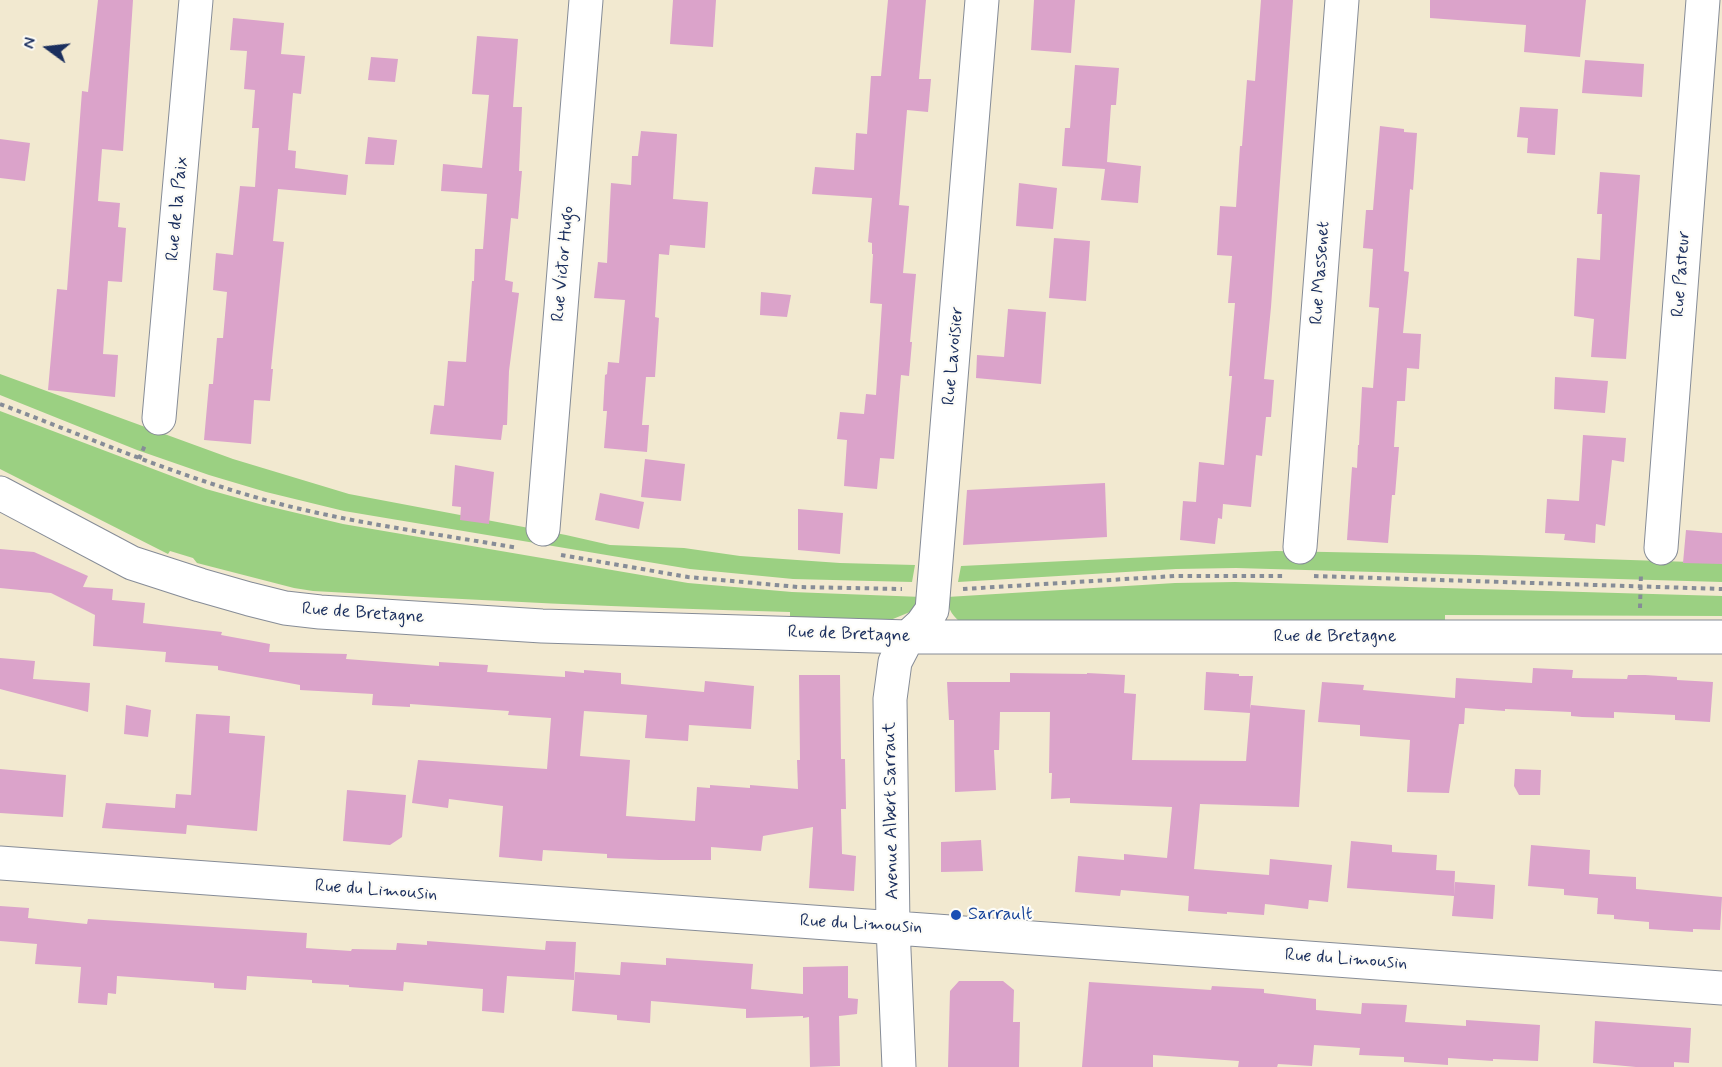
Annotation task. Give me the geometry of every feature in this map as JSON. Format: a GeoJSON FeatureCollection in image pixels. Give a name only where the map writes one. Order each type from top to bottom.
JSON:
{"type":"FeatureCollection","features":[{"type":"Feature","properties":{"kind":"street","name":"Rue de la Paix"},"geometry":{"type":"LineString","coordinates":[[159,418],[196,0]]}},
{"type":"Feature","properties":{"kind":"street","name":"Rue Victor Hugo"},"geometry":{"type":"LineString","coordinates":[[540,544],[586,0]]}},
{"type":"Feature","properties":{"kind":"street","name":"Rue Lavoisier"},"geometry":{"type":"LineString","coordinates":[[890,699],[896,662],[908,637],[922,624],[932,610],[982,0]]}},
{"type":"Feature","properties":{"kind":"street","name":"Rue Massenet"},"geometry":{"type":"LineString","coordinates":[[1298,566],[1342,0]]}},
{"type":"Feature","properties":{"kind":"street","name":"Rue Pasteur"},"geometry":{"type":"LineString","coordinates":[[1661,548],[1703,0]]}},
{"type":"Feature","properties":{"kind":"street","name":"Rue de Bretagne"},"geometry":{"type":"LineString","coordinates":[[0,493],[132,562],[200,585],[285,608],[320,612],[543,626],[908,637],[1722,637]]}},
{"type":"Feature","properties":{"kind":"street","name":"Avenue Albert Sarraut"},"geometry":{"type":"LineString","coordinates":[[890,699],[893,927],[899,1067]]}},
{"type":"Feature","properties":{"kind":"street","name":"Rue du Limousin"},"geometry":{"type":"LineString","coordinates":[[0,863],[1722,988]]}},
{"type":"Feature","properties":{"kind":"path"},"geometry":{"type":"LineString","coordinates":[[0,404],[139,459],[278,503],[345,519],[540,544],[630,566],[688,577],[798,587],[934,590],[1175,576],[1298,566],[1722,589]]}},
{"type":"Feature","properties":{"kind":"green space"},"geometry":{"type":"Polygon","coordinates":[[[0,374],[233,459],[349,494],[610,545],[684,548],[740,556],[840,563],[915,565],[912,582],[793,579],[690,569],[344,511],[266,492],[137,450],[0,395],[0,374]]]}},
{"type":"Feature","properties":{"kind":"green space"},"geometry":{"type":"Polygon","coordinates":[[[0,411],[206,489],[343,524],[688,583],[792,592],[922,597],[910,612],[888,621],[790,622],[790,612],[492,601],[294,588],[197,563],[193,558],[170,551],[168,554],[0,469],[0,411]]]}},
{"type":"Feature","properties":{"kind":"green space"},"geometry":{"type":"Polygon","coordinates":[[[1276,551],[1722,563],[1722,582],[1236,568],[1176,569],[958,582],[961,566],[1276,551]]]}},
{"type":"Feature","properties":{"kind":"green space"},"geometry":{"type":"Polygon","coordinates":[[[1235,582],[1722,596],[1722,616],[1445,615],[1445,627],[964,625],[952,613],[947,597],[1175,583],[1235,582]]]}},
{"type":"Feature","properties":{"kind":"building"},"geometry":{"type":"Polygon","coordinates":[[[98,0],[133,0],[123,151],[102,149],[98,201],[120,203],[118,227],[126,228],[122,282],[108,281],[103,354],[118,355],[115,397],[48,390],[57,289],[67,290],[82,91],[88,92],[98,0]]]}},
{"type":"Feature","properties":{"kind":"building"},"geometry":{"type":"Polygon","coordinates":[[[673,0],[716,0],[713,47],[670,44],[673,0]]]}},
{"type":"Feature","properties":{"kind":"building"},"geometry":{"type":"Polygon","coordinates":[[[888,0],[926,0],[919,79],[931,79],[928,112],[907,110],[899,205],[909,206],[903,273],[916,274],[910,342],[912,342],[909,376],[901,375],[894,459],[880,458],[877,489],[844,486],[847,440],[837,439],[840,412],[864,414],[866,394],[876,395],[882,304],[870,303],[873,254],[872,243],[868,242],[872,198],[812,194],[815,167],[854,170],[856,133],[867,134],[871,76],[881,76],[888,0]]]}},
{"type":"Feature","properties":{"kind":"building"},"geometry":{"type":"Polygon","coordinates":[[[1034,0],[1075,0],[1071,53],[1031,50],[1034,0]]]}},
{"type":"Feature","properties":{"kind":"building"},"geometry":{"type":"Polygon","coordinates":[[[1261,0],[1293,0],[1264,379],[1274,380],[1271,417],[1266,417],[1262,456],[1256,455],[1251,507],[1223,504],[1222,519],[1218,518],[1215,544],[1180,540],[1183,501],[1196,502],[1199,462],[1224,465],[1232,376],[1229,376],[1235,303],[1228,303],[1232,256],[1217,255],[1220,206],[1236,207],[1247,80],[1255,81],[1261,0]]]}},
{"type":"Feature","properties":{"kind":"building"},"geometry":{"type":"Polygon","coordinates":[[[1430,0],[1586,0],[1580,57],[1524,52],[1526,25],[1430,18],[1430,0]]]}},
{"type":"Feature","properties":{"kind":"building"},"geometry":{"type":"Polygon","coordinates":[[[233,18],[284,23],[281,54],[305,56],[301,94],[293,93],[288,150],[296,151],[295,168],[348,175],[346,195],[278,189],[273,241],[284,242],[271,369],[273,369],[270,401],[254,400],[251,444],[204,440],[209,384],[213,384],[217,338],[223,338],[227,292],[213,290],[216,253],[233,255],[240,186],[255,187],[259,128],[252,128],[255,90],[244,89],[247,51],[230,50],[233,18]]]}},
{"type":"Feature","properties":{"kind":"building"},"geometry":{"type":"Polygon","coordinates":[[[477,36],[518,39],[513,107],[522,107],[519,171],[522,171],[518,219],[511,218],[505,280],[513,282],[512,292],[519,293],[509,371],[507,425],[503,425],[501,440],[430,434],[434,405],[444,406],[448,361],[466,362],[475,249],[483,249],[487,194],[441,191],[443,164],[482,168],[489,95],[472,94],[477,36]]]}},
{"type":"Feature","properties":{"kind":"building"},"geometry":{"type":"Polygon","coordinates":[[[371,57],[398,59],[395,82],[368,80],[371,57]]]}},
{"type":"Feature","properties":{"kind":"building"},"geometry":{"type":"Polygon","coordinates":[[[1585,60],[1644,64],[1642,97],[1582,93],[1585,60]]]}},
{"type":"Feature","properties":{"kind":"building"},"geometry":{"type":"Polygon","coordinates":[[[1075,65],[1119,68],[1116,105],[1111,105],[1107,162],[1141,166],[1138,203],[1101,200],[1105,169],[1062,166],[1065,128],[1070,128],[1075,65]]]}},
{"type":"Feature","properties":{"kind":"building"},"geometry":{"type":"Polygon","coordinates":[[[1520,107],[1558,109],[1555,155],[1527,153],[1528,138],[1517,137],[1520,107]]]}},
{"type":"Feature","properties":{"kind":"building"},"geometry":{"type":"Polygon","coordinates":[[[1380,126],[1417,133],[1404,271],[1409,272],[1403,333],[1421,334],[1419,369],[1407,368],[1405,401],[1397,401],[1394,447],[1399,447],[1388,543],[1347,540],[1352,467],[1357,468],[1362,387],[1373,388],[1379,308],[1369,307],[1373,249],[1363,248],[1366,210],[1373,210],[1380,126]]]}},
{"type":"Feature","properties":{"kind":"building"},"geometry":{"type":"Polygon","coordinates":[[[641,131],[677,134],[673,199],[708,202],[705,248],[670,245],[669,255],[659,254],[655,317],[659,318],[655,377],[646,377],[642,425],[649,425],[647,452],[604,448],[607,411],[603,411],[605,375],[608,362],[619,363],[625,300],[594,298],[598,262],[607,263],[611,183],[631,185],[632,156],[638,156],[641,131]]]}},
{"type":"Feature","properties":{"kind":"building"},"geometry":{"type":"Polygon","coordinates":[[[368,137],[397,140],[394,165],[365,164],[368,137]]]}},
{"type":"Feature","properties":{"kind":"building"},"geometry":{"type":"Polygon","coordinates":[[[0,139],[30,143],[25,181],[0,178],[0,139]]]}},
{"type":"Feature","properties":{"kind":"building"},"geometry":{"type":"Polygon","coordinates":[[[1600,172],[1640,175],[1626,359],[1591,357],[1594,319],[1574,316],[1577,258],[1600,260],[1602,214],[1597,214],[1600,172]]]}},
{"type":"Feature","properties":{"kind":"building"},"geometry":{"type":"Polygon","coordinates":[[[1019,183],[1057,188],[1053,229],[1016,226],[1019,183]]]}},
{"type":"Feature","properties":{"kind":"building"},"geometry":{"type":"Polygon","coordinates":[[[1054,238],[1090,241],[1086,301],[1049,298],[1054,238]]]}},
{"type":"Feature","properties":{"kind":"building"},"geometry":{"type":"Polygon","coordinates":[[[761,292],[791,295],[787,317],[760,315],[761,292]]]}},
{"type":"Feature","properties":{"kind":"building"},"geometry":{"type":"Polygon","coordinates":[[[1008,309],[1046,312],[1041,384],[976,378],[977,355],[1004,357],[1008,309]]]}},
{"type":"Feature","properties":{"kind":"building"},"geometry":{"type":"Polygon","coordinates":[[[1555,377],[1608,381],[1605,413],[1554,409],[1555,377]]]}},
{"type":"Feature","properties":{"kind":"building"},"geometry":{"type":"Polygon","coordinates":[[[1583,435],[1626,438],[1624,462],[1612,460],[1605,526],[1596,524],[1595,543],[1564,540],[1565,534],[1545,533],[1547,499],[1579,501],[1583,435]]]}},
{"type":"Feature","properties":{"kind":"building"},"geometry":{"type":"Polygon","coordinates":[[[645,459],[685,464],[681,501],[641,497],[645,459]]]}},
{"type":"Feature","properties":{"kind":"building"},"geometry":{"type":"Polygon","coordinates":[[[455,465],[494,472],[489,524],[460,520],[461,507],[452,506],[455,465]]]}},
{"type":"Feature","properties":{"kind":"building"},"geometry":{"type":"Polygon","coordinates":[[[1105,483],[1107,537],[963,545],[967,490],[1105,483]]]}},
{"type":"Feature","properties":{"kind":"building"},"geometry":{"type":"Polygon","coordinates":[[[600,493],[644,502],[639,529],[595,520],[600,493]]]}},
{"type":"Feature","properties":{"kind":"building"},"geometry":{"type":"Polygon","coordinates":[[[798,509],[843,513],[840,554],[798,550],[798,509]]]}},
{"type":"Feature","properties":{"kind":"building"},"geometry":{"type":"Polygon","coordinates":[[[1686,530],[1722,533],[1722,564],[1683,563],[1686,530]]]}},
{"type":"Feature","properties":{"kind":"building"},"geometry":{"type":"Polygon","coordinates":[[[0,549],[34,552],[88,576],[83,587],[113,589],[112,600],[145,603],[143,623],[222,632],[221,635],[270,644],[269,652],[347,654],[346,659],[439,666],[439,662],[488,665],[487,672],[565,677],[565,671],[621,673],[621,684],[704,692],[705,681],[754,686],[751,729],[689,725],[688,741],[645,738],[647,715],[584,711],[580,756],[630,760],[626,816],[695,821],[697,787],[710,788],[710,785],[750,788],[750,785],[798,789],[799,675],[840,675],[841,759],[845,759],[846,809],[841,809],[842,854],[856,856],[854,891],[809,888],[813,827],[763,836],[761,851],[711,847],[711,860],[607,858],[607,854],[543,850],[542,861],[499,857],[503,806],[449,799],[448,808],[412,803],[418,760],[547,769],[551,718],[508,715],[509,711],[410,704],[410,707],[372,705],[373,694],[300,690],[300,685],[218,670],[218,666],[165,662],[166,652],[93,646],[95,615],[51,593],[0,588],[0,549]]]}},
{"type":"Feature","properties":{"kind":"building"},"geometry":{"type":"Polygon","coordinates":[[[0,658],[35,661],[33,679],[90,683],[88,712],[0,689],[0,658]]]}},
{"type":"Feature","properties":{"kind":"building"},"geometry":{"type":"Polygon","coordinates":[[[1533,668],[1573,670],[1572,678],[1627,679],[1628,675],[1645,675],[1713,682],[1710,722],[1675,720],[1675,715],[1614,712],[1614,718],[1582,717],[1571,716],[1571,712],[1465,708],[1464,724],[1459,724],[1449,793],[1407,792],[1410,740],[1360,736],[1360,725],[1318,722],[1322,682],[1364,685],[1363,690],[1455,698],[1456,678],[1532,683],[1533,668]]]}},
{"type":"Feature","properties":{"kind":"building"},"geometry":{"type":"Polygon","coordinates":[[[1206,672],[1253,676],[1250,710],[1251,705],[1305,710],[1299,807],[1200,804],[1194,869],[1269,875],[1270,859],[1332,865],[1328,902],[1309,900],[1308,909],[1265,904],[1264,915],[1227,912],[1227,914],[1188,911],[1189,896],[1121,890],[1120,896],[1075,892],[1078,856],[1124,860],[1124,854],[1167,858],[1172,807],[1070,803],[1070,798],[1051,799],[1050,712],[1000,712],[999,750],[994,750],[996,790],[955,792],[954,720],[949,720],[947,682],[1010,682],[1010,673],[1125,675],[1124,693],[1136,694],[1132,760],[1246,761],[1250,713],[1204,710],[1206,672]]]}},
{"type":"Feature","properties":{"kind":"building"},"geometry":{"type":"Polygon","coordinates":[[[126,705],[151,710],[148,737],[124,734],[126,705]]]}},
{"type":"Feature","properties":{"kind":"building"},"geometry":{"type":"Polygon","coordinates":[[[196,714],[230,716],[229,733],[265,736],[257,831],[187,825],[186,834],[102,828],[106,803],[175,808],[176,794],[191,795],[196,714]]]}},
{"type":"Feature","properties":{"kind":"building"},"geometry":{"type":"Polygon","coordinates":[[[0,769],[66,775],[63,817],[0,813],[0,769]]]}},
{"type":"Feature","properties":{"kind":"building"},"geometry":{"type":"Polygon","coordinates":[[[1515,769],[1541,770],[1540,795],[1519,795],[1514,786],[1515,769]]]}},
{"type":"Feature","properties":{"kind":"building"},"geometry":{"type":"Polygon","coordinates":[[[347,790],[406,795],[402,837],[390,845],[343,841],[347,790]]]}},
{"type":"Feature","properties":{"kind":"building"},"geometry":{"type":"Polygon","coordinates":[[[981,840],[983,871],[941,872],[941,842],[981,840]]]}},
{"type":"Feature","properties":{"kind":"building"},"geometry":{"type":"Polygon","coordinates":[[[1351,841],[1392,845],[1392,852],[1437,855],[1436,870],[1455,871],[1454,896],[1347,888],[1351,841]]]}},
{"type":"Feature","properties":{"kind":"building"},"geometry":{"type":"Polygon","coordinates":[[[1531,845],[1590,850],[1589,874],[1636,877],[1636,889],[1722,897],[1720,930],[1693,929],[1693,932],[1649,929],[1649,922],[1614,919],[1614,915],[1597,914],[1598,898],[1564,895],[1564,889],[1528,886],[1531,845]]]}},
{"type":"Feature","properties":{"kind":"building"},"geometry":{"type":"Polygon","coordinates":[[[1455,882],[1495,885],[1493,919],[1452,916],[1455,882]]]}},
{"type":"Feature","properties":{"kind":"building"},"geometry":{"type":"Polygon","coordinates":[[[0,906],[29,908],[28,918],[87,924],[88,919],[307,933],[306,948],[351,951],[352,949],[396,950],[397,943],[427,945],[427,941],[545,950],[546,941],[576,942],[574,980],[507,976],[504,1013],[482,1011],[483,989],[404,982],[403,991],[312,983],[312,980],[247,976],[246,990],[214,988],[214,983],[117,976],[116,994],[108,993],[107,1005],[78,1003],[81,967],[35,964],[37,944],[0,941],[0,906]]]}},
{"type":"Feature","properties":{"kind":"building"},"geometry":{"type":"Polygon","coordinates":[[[666,958],[753,964],[751,989],[803,994],[803,967],[848,966],[848,998],[858,999],[857,1014],[839,1016],[840,1066],[810,1067],[809,1017],[746,1018],[746,1009],[651,1001],[650,1023],[617,1020],[617,1015],[572,1011],[575,972],[620,975],[621,962],[666,965],[666,958]]]}},
{"type":"Feature","properties":{"kind":"building"},"geometry":{"type":"Polygon","coordinates":[[[959,981],[1003,981],[1014,990],[1013,1022],[1020,1022],[1019,1067],[948,1067],[950,991],[959,981]]]}},
{"type":"Feature","properties":{"kind":"building"},"geometry":{"type":"Polygon","coordinates":[[[1089,982],[1211,990],[1212,986],[1264,989],[1264,993],[1316,999],[1316,1010],[1361,1014],[1362,1003],[1407,1005],[1405,1022],[1466,1026],[1466,1020],[1540,1025],[1538,1061],[1448,1058],[1448,1065],[1404,1062],[1404,1057],[1359,1055],[1360,1048],[1314,1045],[1312,1066],[1278,1064],[1277,1067],[1238,1067],[1239,1061],[1153,1055],[1153,1067],[1082,1067],[1089,982]]]}},
{"type":"Feature","properties":{"kind":"building"},"geometry":{"type":"Polygon","coordinates":[[[1595,1021],[1691,1028],[1689,1063],[1674,1062],[1674,1067],[1636,1067],[1593,1063],[1595,1021]]]}},
{"type":"Feature","properties":{"kind":"place","name":"Sarrault"},"geometry":{"type":"Point","coordinates":[956,915]}}]}
